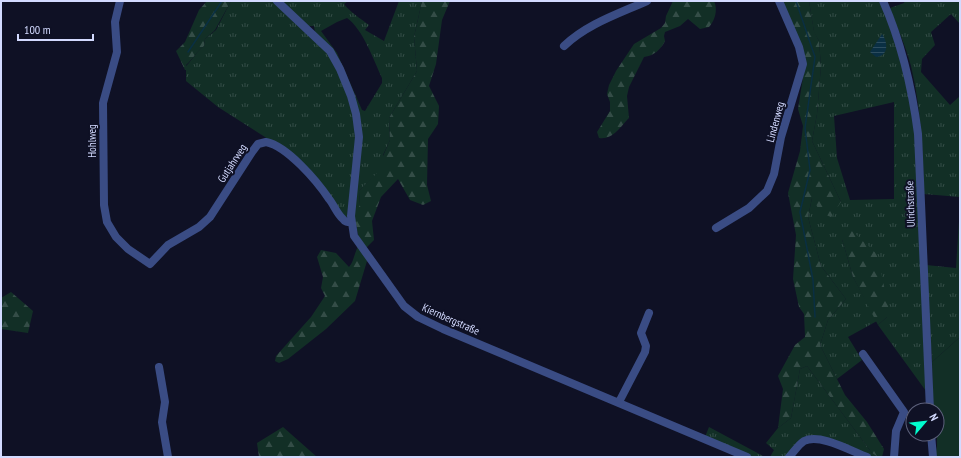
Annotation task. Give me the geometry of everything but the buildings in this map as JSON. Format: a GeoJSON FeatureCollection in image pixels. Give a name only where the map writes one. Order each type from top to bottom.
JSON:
{"type":"FeatureCollection","features":[{"type":"Feature","properties":{"kind":"street","name":"Hohlweg"},"geometry":{"type":"LineString","coordinates":[[120,1],[116,22],[116,52],[103,103],[104,205],[107,222],[116,237],[128,249],[150,264]]}},
{"type":"Feature","properties":{"kind":"street","name":"Kiernbergstraße"},"geometry":{"type":"LineString","coordinates":[[278,1],[330,50],[340,69],[356,114],[360,137],[351,222],[358,243],[397,298],[410,312],[443,329],[747,457]]}},
{"type":"Feature","properties":{"kind":"street"},"geometry":{"type":"LineString","coordinates":[[564,46],[576,35],[588,28],[647,1]]}},
{"type":"Feature","properties":{"kind":"street","name":"Lindenweg"},"geometry":{"type":"LineString","coordinates":[[716,228],[745,212],[767,191],[773,180],[781,137],[803,64],[799,47],[779,1]]}},
{"type":"Feature","properties":{"kind":"street","name":"Ulrichstraße"},"geometry":{"type":"LineString","coordinates":[[884,1],[898,40],[908,76],[918,134],[930,402]]}},
{"type":"Feature","properties":{"kind":"street","name":"Gutjahrweg"},"geometry":{"type":"LineString","coordinates":[[150,264],[168,245],[204,223],[252,152],[262,143],[273,144],[293,159],[328,197],[342,219],[351,222]]}},
{"type":"Feature","properties":{"kind":"street"},"geometry":{"type":"LineString","coordinates":[[619,402],[646,352],[646,346],[640,333],[649,313]]}},
{"type":"Feature","properties":{"kind":"street"},"geometry":{"type":"LineString","coordinates":[[863,354],[904,412],[895,435],[894,457]]}},
{"type":"Feature","properties":{"kind":"street"},"geometry":{"type":"LineString","coordinates":[[159,367],[166,402],[162,422],[168,457]]}},
{"type":"Feature","properties":{"kind":"street"},"geometry":{"type":"LineString","coordinates":[[789,457],[802,442],[815,438],[825,440],[866,457]]}},
{"type":"Feature","properties":{"kind":"street"},"geometry":{"type":"LineString","coordinates":[[932,442],[933,457]]}},
{"type":"Feature","properties":{"kind":"green space"},"geometry":{"type":"Polygon","coordinates":[[[207,1],[231,1],[215,30],[205,39],[204,46],[186,65],[187,70],[185,70],[176,51],[185,42],[199,10],[207,1]]]}},
{"type":"Feature","properties":{"kind":"green space"},"geometry":{"type":"Polygon","coordinates":[[[231,1],[275,1],[329,53],[347,92],[358,135],[347,217],[316,182],[265,137],[218,107],[186,81],[186,66],[204,46],[205,39],[216,30],[231,1]]]}},
{"type":"Feature","properties":{"kind":"green space"},"geometry":{"type":"Polygon","coordinates":[[[280,1],[348,1],[344,4],[369,25],[365,30],[384,41],[399,1],[422,1],[414,37],[417,71],[389,118],[390,140],[383,155],[384,167],[359,191],[360,205],[353,228],[361,144],[353,96],[315,32],[314,26],[307,26],[280,1]],[[347,18],[321,31],[337,53],[362,110],[365,111],[382,83],[382,78],[368,46],[353,23],[347,18]]]}},
{"type":"Feature","properties":{"kind":"green space"},"geometry":{"type":"Polygon","coordinates":[[[422,1],[450,1],[442,20],[436,64],[429,86],[439,106],[438,124],[428,139],[427,185],[431,201],[423,205],[410,200],[398,179],[381,197],[372,221],[374,240],[366,248],[367,261],[355,301],[326,329],[288,359],[279,363],[275,361],[276,356],[311,317],[325,296],[321,288],[323,277],[317,257],[321,250],[336,253],[349,267],[360,244],[354,215],[360,205],[359,191],[383,167],[383,156],[390,140],[389,118],[417,71],[414,37],[422,1]]]}},
{"type":"Feature","properties":{"kind":"green space"},"geometry":{"type":"Polygon","coordinates":[[[673,1],[714,1],[716,11],[713,21],[709,27],[700,29],[688,19],[680,26],[665,32],[665,41],[654,54],[644,57],[629,87],[627,96],[629,118],[612,135],[599,138],[597,132],[610,111],[610,102],[607,94],[609,85],[616,71],[634,44],[661,28],[665,23],[666,16],[673,1]]]}},
{"type":"Feature","properties":{"kind":"green space"},"geometry":{"type":"Polygon","coordinates":[[[780,1],[809,1],[814,31],[819,41],[821,66],[817,114],[812,141],[841,202],[831,217],[821,213],[812,198],[808,217],[821,266],[846,299],[828,320],[820,345],[845,395],[867,422],[884,449],[882,457],[878,457],[872,453],[807,366],[800,369],[791,418],[778,428],[783,389],[778,376],[795,345],[805,337],[804,314],[799,307],[793,279],[796,235],[788,193],[800,151],[803,126],[798,109],[804,71],[780,1]]]}},
{"type":"Feature","properties":{"kind":"green space"},"geometry":{"type":"Polygon","coordinates":[[[809,1],[881,1],[905,73],[916,138],[926,391],[878,325],[887,317],[842,239],[853,277],[877,321],[848,337],[862,360],[837,379],[820,345],[828,320],[846,299],[821,266],[808,217],[812,198],[841,202],[812,141],[817,114],[821,66],[819,41],[814,32],[809,1]],[[894,102],[834,116],[837,158],[850,200],[894,199],[894,102]]]}},
{"type":"Feature","properties":{"kind":"green space"},"geometry":{"type":"Polygon","coordinates":[[[905,1],[960,1],[960,24],[951,14],[931,32],[935,45],[922,59],[921,72],[950,105],[960,96],[960,197],[924,194],[921,130],[917,98],[907,52],[890,8],[904,3],[905,1]]]}},
{"type":"Feature","properties":{"kind":"green space"},"geometry":{"type":"Polygon","coordinates":[[[960,206],[960,337],[932,362],[926,265],[956,268],[960,206]]]}},
{"type":"Feature","properties":{"kind":"green space"},"geometry":{"type":"Polygon","coordinates":[[[850,229],[877,254],[889,309],[887,317],[878,325],[853,277],[842,239],[843,233],[850,229]]]}},
{"type":"Feature","properties":{"kind":"green space"},"geometry":{"type":"Polygon","coordinates":[[[11,292],[33,311],[28,333],[1,329],[1,298],[11,292]]]}},
{"type":"Feature","properties":{"kind":"green space"},"geometry":{"type":"Polygon","coordinates":[[[960,337],[960,457],[935,457],[937,442],[945,442],[945,402],[933,402],[932,362],[960,337]]]}},
{"type":"Feature","properties":{"kind":"green space"},"geometry":{"type":"Polygon","coordinates":[[[807,366],[872,453],[878,457],[873,457],[841,444],[813,436],[786,457],[770,457],[774,450],[766,443],[778,428],[791,418],[800,369],[807,366]]]}},
{"type":"Feature","properties":{"kind":"green space"},"geometry":{"type":"Polygon","coordinates":[[[283,427],[317,457],[259,457],[257,443],[283,427]]]}},
{"type":"Feature","properties":{"kind":"green space"},"geometry":{"type":"Polygon","coordinates":[[[709,427],[765,457],[753,457],[705,437],[709,427]]]}},
{"type":"Feature","properties":{"kind":"water"},"geometry":{"type":"Polygon","coordinates":[[[882,34],[886,48],[883,54],[876,57],[870,52],[882,34]]]}},
{"type":"Feature","properties":{"kind":"waterway"},"geometry":{"type":"LineString","coordinates":[[188,52],[222,1]]}},
{"type":"Feature","properties":{"kind":"waterway"},"geometry":{"type":"LineString","coordinates":[[796,1],[815,57],[805,128],[810,170],[800,212],[813,280],[815,317]]}}]}
